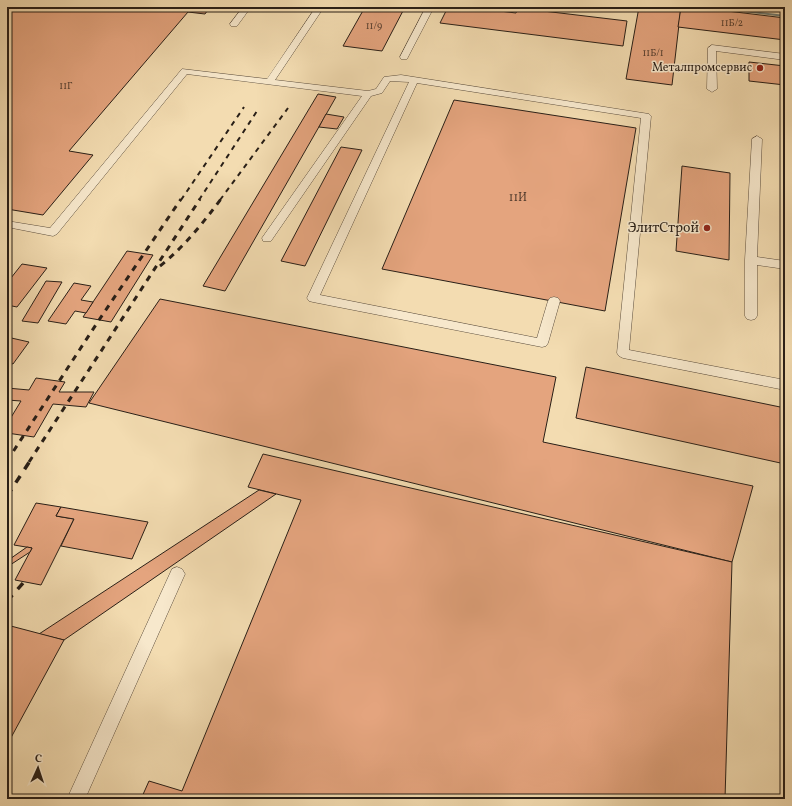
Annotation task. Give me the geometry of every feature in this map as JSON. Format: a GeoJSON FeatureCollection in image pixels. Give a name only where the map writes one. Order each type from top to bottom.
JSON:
{"type":"FeatureCollection","features":[{"type":"Feature","properties":{"kind":"lane"},"geometry":{"type":"LineString","coordinates":[[234,24],[247,7]]}},
{"type":"Feature","properties":{"kind":"lane"},"geometry":{"type":"LineString","coordinates":[[269,82],[320,7]]}},
{"type":"Feature","properties":{"kind":"lane"},"geometry":{"type":"LineString","coordinates":[[404,57],[430,7]]}},
{"type":"Feature","properties":{"kind":"lane"},"geometry":{"type":"LineString","coordinates":[[540,7],[554,7]]}},
{"type":"Feature","properties":{"kind":"lane"},"geometry":{"type":"LineString","coordinates":[[765,7],[785,10]]}},
{"type":"Feature","properties":{"kind":"lane"},"geometry":{"type":"LineString","coordinates":[[712,89],[712,48],[785,57]]}},
{"type":"Feature","properties":{"kind":"lane"},"geometry":{"type":"LineString","coordinates":[[7,224],[53,232],[185,71],[368,94],[379,91],[387,79],[401,78],[646,116],[623,353],[785,385]]}},
{"type":"Feature","properties":{"kind":"lane"},"geometry":{"type":"LineString","coordinates":[[414,81],[313,298],[542,343],[554,301]]}},
{"type":"Feature","properties":{"kind":"lane"},"geometry":{"type":"LineString","coordinates":[[267,238],[368,94]]}},
{"type":"Feature","properties":{"kind":"lane"},"geometry":{"type":"LineString","coordinates":[[750,316],[751,260],[757,139]]}},
{"type":"Feature","properties":{"kind":"lane"},"geometry":{"type":"LineString","coordinates":[[751,260],[785,265]]}},
{"type":"Feature","properties":{"kind":"lane"},"geometry":{"type":"LineString","coordinates":[[76,799],[177,574]]}},
{"type":"Feature","properties":{"kind":"building"},"geometry":{"type":"Polygon","coordinates":[[[15,7],[210,7],[205,14],[188,12],[69,151],[93,155],[43,215],[7,209],[7,14],[15,7]]]}},
{"type":"Feature","properties":{"kind":"building"},"geometry":{"type":"Polygon","coordinates":[[[365,7],[405,7],[382,51],[343,46],[365,7]]]}},
{"type":"Feature","properties":{"kind":"building"},"geometry":{"type":"Polygon","coordinates":[[[448,7],[467,7],[516,13],[518,8],[627,21],[623,46],[440,23],[448,7]]]}},
{"type":"Feature","properties":{"kind":"building"},"geometry":{"type":"Polygon","coordinates":[[[639,7],[681,7],[672,85],[626,79],[639,7]]]}},
{"type":"Feature","properties":{"kind":"building"},"geometry":{"type":"Polygon","coordinates":[[[681,7],[694,7],[785,18],[785,40],[678,27],[681,7]]]}},
{"type":"Feature","properties":{"kind":"building"},"geometry":{"type":"Polygon","coordinates":[[[749,62],[785,66],[785,85],[749,81],[749,62]]]}},
{"type":"Feature","properties":{"kind":"building"},"geometry":{"type":"Polygon","coordinates":[[[318,94],[336,97],[225,291],[203,286],[318,94]]]}},
{"type":"Feature","properties":{"kind":"building"},"geometry":{"type":"Polygon","coordinates":[[[454,100],[636,128],[605,311],[382,269],[454,100]]]}},
{"type":"Feature","properties":{"kind":"building"},"geometry":{"type":"Polygon","coordinates":[[[326,114],[344,117],[337,129],[319,127],[326,114]]]}},
{"type":"Feature","properties":{"kind":"building"},"geometry":{"type":"Polygon","coordinates":[[[341,147],[362,150],[305,266],[281,261],[341,147]]]}},
{"type":"Feature","properties":{"kind":"building"},"geometry":{"type":"Polygon","coordinates":[[[682,166],[730,173],[729,260],[676,251],[682,166]]]}},
{"type":"Feature","properties":{"kind":"building"},"geometry":{"type":"Polygon","coordinates":[[[127,251],[153,255],[111,322],[83,317],[127,251]]]}},
{"type":"Feature","properties":{"kind":"building"},"geometry":{"type":"Polygon","coordinates":[[[22,264],[47,268],[17,307],[7,305],[7,283],[22,264]]]}},
{"type":"Feature","properties":{"kind":"building"},"geometry":{"type":"Polygon","coordinates":[[[46,281],[62,282],[38,323],[22,321],[46,281]]]}},
{"type":"Feature","properties":{"kind":"building"},"geometry":{"type":"Polygon","coordinates":[[[74,283],[91,286],[81,300],[93,302],[86,313],[75,311],[66,324],[48,321],[74,283]]]}},
{"type":"Feature","properties":{"kind":"building"},"geometry":{"type":"Polygon","coordinates":[[[160,299],[556,377],[543,442],[753,486],[732,562],[89,403],[160,299]]]}},
{"type":"Feature","properties":{"kind":"building"},"geometry":{"type":"Polygon","coordinates":[[[7,337],[29,342],[13,364],[7,362],[7,337]]]}},
{"type":"Feature","properties":{"kind":"building"},"geometry":{"type":"Polygon","coordinates":[[[586,367],[785,408],[785,464],[576,418],[586,367]]]}},
{"type":"Feature","properties":{"kind":"building"},"geometry":{"type":"Polygon","coordinates":[[[36,378],[65,382],[59,392],[94,392],[86,407],[53,404],[34,437],[7,433],[7,424],[21,401],[7,400],[7,388],[29,390],[36,378]]]}},
{"type":"Feature","properties":{"kind":"building"},"geometry":{"type":"Polygon","coordinates":[[[263,454],[732,562],[725,799],[141,799],[149,781],[182,791],[301,500],[248,487],[263,454]]]}},
{"type":"Feature","properties":{"kind":"building"},"geometry":{"type":"Polygon","coordinates":[[[259,490],[276,494],[64,640],[39,634],[259,490]]]}},
{"type":"Feature","properties":{"kind":"building"},"geometry":{"type":"Polygon","coordinates":[[[36,503],[61,507],[56,516],[74,519],[41,585],[15,580],[32,548],[14,545],[36,503]]]}},
{"type":"Feature","properties":{"kind":"building"},"geometry":{"type":"Polygon","coordinates":[[[61,507],[148,522],[132,559],[61,546],[74,519],[56,516],[61,507]]]}},
{"type":"Feature","properties":{"kind":"building"},"geometry":{"type":"Polygon","coordinates":[[[27,547],[32,548],[30,552],[7,567],[7,561],[27,547]]]}},
{"type":"Feature","properties":{"kind":"building"},"geometry":{"type":"Polygon","coordinates":[[[7,625],[64,640],[7,745],[7,625]]]}},
{"type":"Feature","properties":{"kind":"waterway"},"geometry":{"type":"LineString","coordinates":[[710,7],[785,16]]}},
{"type":"Feature","properties":{"kind":"railway"},"geometry":{"type":"LineString","coordinates":[[181,200],[244,107]]}},
{"type":"Feature","properties":{"kind":"railway"},"geometry":{"type":"LineString","coordinates":[[199,200],[259,108]]}},
{"type":"Feature","properties":{"kind":"railway"},"geometry":{"type":"LineString","coordinates":[[220,200],[288,108]]}},
{"type":"Feature","properties":{"kind":"railway"},"geometry":{"type":"LineString","coordinates":[[7,461],[99,320],[181,199]]}},
{"type":"Feature","properties":{"kind":"railway"},"geometry":{"type":"LineString","coordinates":[[29,462],[200,199]]}},
{"type":"Feature","properties":{"kind":"railway"},"geometry":{"type":"LineString","coordinates":[[160,266],[185,243],[221,199]]}},
{"type":"Feature","properties":{"kind":"railway"},"geometry":{"type":"LineString","coordinates":[[7,496],[30,461]]}},
{"type":"Feature","properties":{"kind":"railway"},"geometry":{"type":"LineString","coordinates":[[7,601],[24,582]]}},
{"type":"Feature","properties":{"kind":"place","name":"Металпромсервис"},"geometry":{"type":"Point","coordinates":[760,68]}},
{"type":"Feature","properties":{"kind":"place","name":"ЭлитСтрой"},"geometry":{"type":"Point","coordinates":[707,228]}}]}
